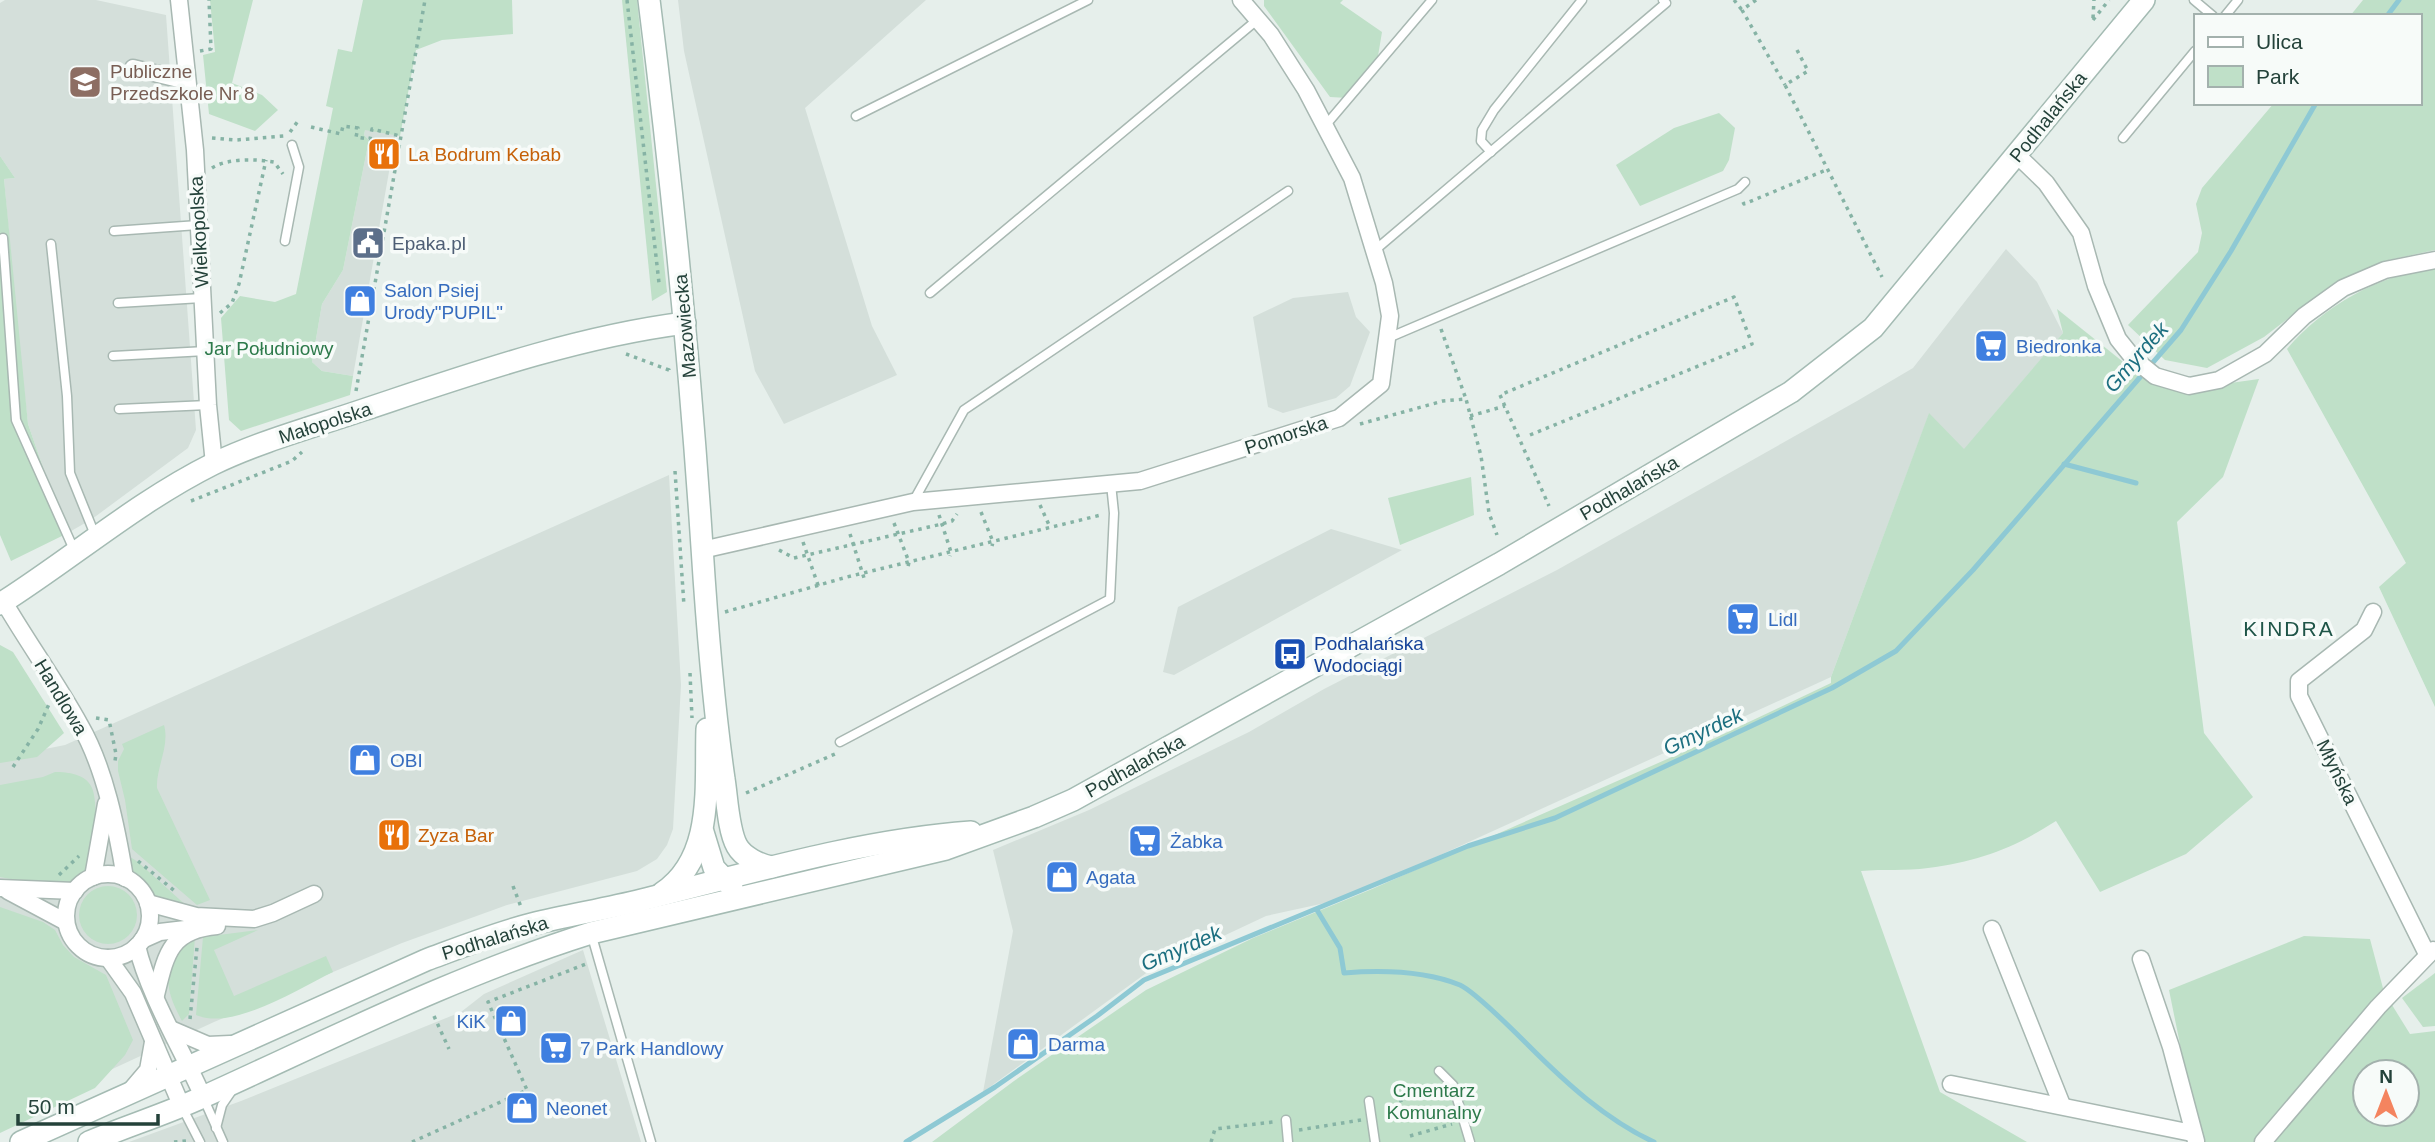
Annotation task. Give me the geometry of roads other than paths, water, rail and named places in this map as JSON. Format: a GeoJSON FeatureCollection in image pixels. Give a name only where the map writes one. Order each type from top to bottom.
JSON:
{"type":"FeatureCollection","features":[{"type":"Feature","properties":{"kind":"street","name":"Wielkopolska"},"geometry":{"type":"LineString","coordinates":[[179,0],[195,150],[198,225],[208,301],[205,351],[214,464]]}},
{"type":"Feature","properties":{"kind":"street","name":"Mazowiecka"},"geometry":{"type":"LineString","coordinates":[[649,0],[685,323],[719,742],[737,847]]}},
{"type":"Feature","properties":{"kind":"street","name":"Pomorska"},"geometry":{"type":"LineString","coordinates":[[702,551],[913,502],[1140,481],[1339,418],[1381,384],[1390,316],[1352,178],[1306,90],[1271,35],[1241,0]]}},
{"type":"Feature","properties":{"kind":"street","name":"Podhalańska"},"geometry":{"type":"LineString","coordinates":[[21,1142],[127,1095],[239,1081],[471,975],[539,949],[591,933],[946,849],[1073,800],[1499,564],[1791,392],[1873,328],[2144,0]]}},
{"type":"Feature","properties":{"kind":"street"},"geometry":{"type":"LineString","coordinates":[[133,68],[187,81]]}},
{"type":"Feature","properties":{"kind":"street"},"geometry":{"type":"LineString","coordinates":[[2017,155],[2046,183],[2081,233],[2096,286],[2118,339],[2134,359],[2155,376],[2189,386],[2218,380],[2265,354],[2304,316],[2343,288],[2385,270],[2435,260]]}},
{"type":"Feature","properties":{"kind":"street","name":"Małopolska"},"geometry":{"type":"LineString","coordinates":[[2,603],[141,507],[214,464],[262,444],[490,369],[607,336],[685,323]]}},
{"type":"Feature","properties":{"kind":"street","name":"Handlowa"},"geometry":{"type":"LineString","coordinates":[[2,603],[81,725],[95,757],[118,834],[125,878]]}},
{"type":"Feature","properties":{"kind":"street","name":"Młyńska"},"geometry":{"type":"LineString","coordinates":[[2263,1142],[2378,1007],[2431,951],[2299,696],[2299,681],[2364,630],[2373,612]]}},
{"type":"Feature","properties":{"kind":"street","name":"Mazowiecka"},"geometry":{"type":"LineString","coordinates":[[710,654],[703,832],[709,859],[723,879]]}},
{"type":"Feature","properties":{"kind":"street"},"geometry":{"type":"LineString","coordinates":[[93,877],[107,798]]}},
{"type":"Feature","properties":{"kind":"street","name":"Podhalańska"},"geometry":{"type":"LineString","coordinates":[[89,1142],[121,1128],[186,1087],[245,1043],[426,960],[484,939],[530,924],[772,867],[919,836],[998,830]]}},
{"type":"Feature","properties":{"kind":"street","name":"Mazowiecka"},"geometry":{"type":"LineString","coordinates":[[658,896],[679,879],[691,862],[703,832]]}},
{"type":"Feature","properties":{"kind":"street"},"geometry":{"type":"LineString","coordinates":[[702,908],[719,891],[737,847],[763,866],[772,867]]}},
{"type":"Feature","properties":{"kind":"street"},"geometry":{"type":"LineString","coordinates":[[186,1087],[173,1030],[141,962],[140,943],[149,923],[148,903],[135,884],[125,878],[115,875],[93,877],[83,882],[75,891],[66,911],[66,922],[75,943],[85,951],[108,958],[128,953],[140,943],[160,932],[199,932]]}},
{"type":"Feature","properties":{"kind":"street"},"geometry":{"type":"LineString","coordinates":[[723,879],[737,892],[755,895]]}},
{"type":"Feature","properties":{"kind":"street"},"geometry":{"type":"LineString","coordinates":[[1,888],[75,891]]}},
{"type":"Feature","properties":{"kind":"street"},"geometry":{"type":"LineString","coordinates":[[1,888],[66,922]]}},
{"type":"Feature","properties":{"kind":"street"},"geometry":{"type":"LineString","coordinates":[[156,995],[164,960],[182,936],[273,914],[314,894]]}},
{"type":"Feature","properties":{"kind":"street"},"geometry":{"type":"LineString","coordinates":[[148,903],[196,916],[254,919]]}},
{"type":"Feature","properties":{"kind":"street"},"geometry":{"type":"LineString","coordinates":[[1992,929],[2062,1105]]}},
{"type":"Feature","properties":{"kind":"street"},"geometry":{"type":"LineString","coordinates":[[108,958],[133,993],[153,1040],[186,1087]]}},
{"type":"Feature","properties":{"kind":"street"},"geometry":{"type":"LineString","coordinates":[[1951,1084],[2062,1105],[2194,1137],[2171,1047],[2141,959]]}},
{"type":"Feature","properties":{"kind":"street"},"geometry":{"type":"LineString","coordinates":[[173,1030],[208,1045],[245,1043]]}},
{"type":"Feature","properties":{"kind":"street"},"geometry":{"type":"LineString","coordinates":[[127,1095],[148,1070],[153,1040]]}},
{"type":"Feature","properties":{"kind":"lane"},"geometry":{"type":"LineString","coordinates":[[856,116],[1088,0]]}},
{"type":"Feature","properties":{"kind":"lane"},"geometry":{"type":"LineString","coordinates":[[1325,126],[1432,0]]}},
{"type":"Feature","properties":{"kind":"lane"},"geometry":{"type":"LineString","coordinates":[[1491,152],[1481,141],[1482,130],[1494,110],[1581,0]]}},
{"type":"Feature","properties":{"kind":"lane"},"geometry":{"type":"LineString","coordinates":[[1374,251],[1660,8],[1666,2],[1663,0]]}},
{"type":"Feature","properties":{"kind":"lane"},"geometry":{"type":"LineString","coordinates":[[2194,0],[2211,14]]}},
{"type":"Feature","properties":{"kind":"lane"},"geometry":{"type":"LineString","coordinates":[[2227,14],[2238,0]]}},
{"type":"Feature","properties":{"kind":"lane"},"geometry":{"type":"LineString","coordinates":[[930,293],[1257,20]]}},
{"type":"Feature","properties":{"kind":"lane"},"geometry":{"type":"LineString","coordinates":[[2123,138],[2194,52]]}},
{"type":"Feature","properties":{"kind":"lane"},"geometry":{"type":"LineString","coordinates":[[285,242],[299,167],[292,145]]}},
{"type":"Feature","properties":{"kind":"lane"},"geometry":{"type":"LineString","coordinates":[[1388,338],[1738,188],[1745,182]]}},
{"type":"Feature","properties":{"kind":"lane"},"geometry":{"type":"LineString","coordinates":[[913,502],[964,410],[1288,191]]}},
{"type":"Feature","properties":{"kind":"lane"},"geometry":{"type":"LineString","coordinates":[[114,231],[198,225]]}},
{"type":"Feature","properties":{"kind":"lane"},"geometry":{"type":"LineString","coordinates":[[3,238],[16,420],[75,552]]}},
{"type":"Feature","properties":{"kind":"lane"},"geometry":{"type":"LineString","coordinates":[[51,244],[68,396],[70,473],[96,538]]}},
{"type":"Feature","properties":{"kind":"lane"},"geometry":{"type":"LineString","coordinates":[[118,303],[208,301]]}},
{"type":"Feature","properties":{"kind":"lane"},"geometry":{"type":"LineString","coordinates":[[113,356],[205,351]]}},
{"type":"Feature","properties":{"kind":"lane"},"geometry":{"type":"LineString","coordinates":[[119,409],[208,405]]}},
{"type":"Feature","properties":{"kind":"lane"},"geometry":{"type":"LineString","coordinates":[[840,743],[1110,599],[1114,513],[1111,484]]}},
{"type":"Feature","properties":{"kind":"lane"},"geometry":{"type":"LineString","coordinates":[[591,933],[651,1142]]}},
{"type":"Feature","properties":{"kind":"lane"},"geometry":{"type":"LineString","coordinates":[[1439,1071],[1453,1085],[1470,1142]]}},
{"type":"Feature","properties":{"kind":"lane"},"geometry":{"type":"LineString","coordinates":[[216,1128],[222,1105],[239,1081]]}},
{"type":"Feature","properties":{"kind":"lane"},"geometry":{"type":"LineString","coordinates":[[186,1087],[223,1142]]}},
{"type":"Feature","properties":{"kind":"lane"},"geometry":{"type":"LineString","coordinates":[[186,1087],[200,1142]]}},
{"type":"Feature","properties":{"kind":"lane"},"geometry":{"type":"LineString","coordinates":[[1369,1101],[1375,1142]]}},
{"type":"Feature","properties":{"kind":"lane"},"geometry":{"type":"LineString","coordinates":[[1286,1120],[1288,1142]]}},
{"type":"Feature","properties":{"kind":"waterway","name":"Gmyrdek"},"geometry":{"type":"LineString","coordinates":[[2388,14],[2399,0]]}},
{"type":"Feature","properties":{"kind":"waterway","name":"Gmyrdek"},"geometry":{"type":"LineString","coordinates":[[906,1142],[995,1087],[1144,980],[1468,846],[1555,818],[1832,688],[1896,651],[1973,570],[2181,330],[2231,251],[2315,105]]}},
{"type":"Feature","properties":{"kind":"waterway"},"geometry":{"type":"LineString","coordinates":[[2064,464],[2136,483]]}},
{"type":"Feature","properties":{"kind":"waterway"},"geometry":{"type":"LineString","coordinates":[[1317,910],[1340,948],[1344,973],[1403,973],[1460,985],[1484,1003],[1587,1099],[1619,1123],[1654,1142]]}},
{"type":"Feature","properties":{"kind":"place","name":"Publiczne Przedszkole Nr 8"},"geometry":{"type":"Point","coordinates":[85,82]}},
{"type":"Feature","properties":{"kind":"place","name":"La Bodrum Kebab"},"geometry":{"type":"Point","coordinates":[384,154]}},
{"type":"Feature","properties":{"kind":"place","name":"Epaka.pl"},"geometry":{"type":"Point","coordinates":[368,243]}},
{"type":"Feature","properties":{"kind":"place","name":"Salon Psiej Urody\"PUPIL\""},"geometry":{"type":"Point","coordinates":[360,301]}},
{"type":"Feature","properties":{"kind":"place","name":"Biedronka"},"geometry":{"type":"Point","coordinates":[1991,346]}},
{"type":"Feature","properties":{"kind":"place","name":"Lidl"},"geometry":{"type":"Point","coordinates":[1743,619]}},
{"type":"Feature","properties":{"kind":"place","name":"Podhalańska Wodociągi"},"geometry":{"type":"Point","coordinates":[1290,654]}},
{"type":"Feature","properties":{"kind":"place","name":"OBI"},"geometry":{"type":"Point","coordinates":[365,760]}},
{"type":"Feature","properties":{"kind":"place","name":"Zyza Bar"},"geometry":{"type":"Point","coordinates":[394,835]}},
{"type":"Feature","properties":{"kind":"place","name":"Żabka"},"geometry":{"type":"Point","coordinates":[1145,841]}},
{"type":"Feature","properties":{"kind":"place","name":"Agata"},"geometry":{"type":"Point","coordinates":[1062,877]}},
{"type":"Feature","properties":{"kind":"place","name":"KiK"},"geometry":{"type":"Point","coordinates":[511,1021]}},
{"type":"Feature","properties":{"kind":"place","name":"Darma"},"geometry":{"type":"Point","coordinates":[1023,1044]}},
{"type":"Feature","properties":{"kind":"place","name":"7 Park Handlowy"},"geometry":{"type":"Point","coordinates":[556,1048]}},
{"type":"Feature","properties":{"kind":"place","name":"Neonet"},"geometry":{"type":"Point","coordinates":[522,1108]}},
{"type":"Feature","properties":{"kind":"district","name":"KINDRA"},"geometry":{"type":"Point","coordinates":[2289,628]}},
{"type":"Feature","properties":{"kind":"park label","name":"Jar Południowy"},"geometry":{"type":"Point","coordinates":[269,348]}},
{"type":"Feature","properties":{"kind":"park label","name":"Cmentarz Komunalny"},"geometry":{"type":"Point","coordinates":[1434,1101]}}]}
